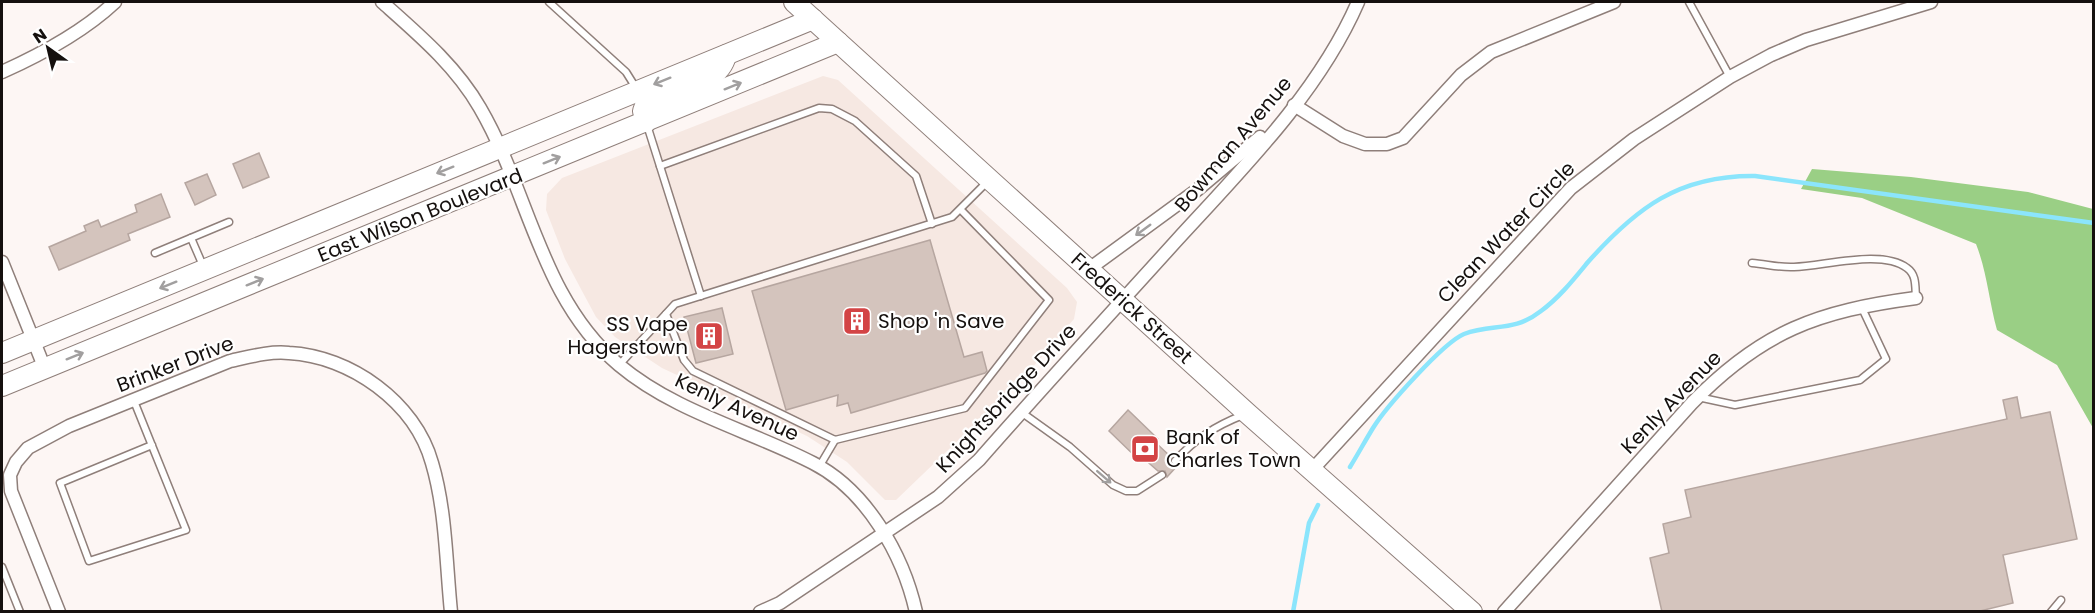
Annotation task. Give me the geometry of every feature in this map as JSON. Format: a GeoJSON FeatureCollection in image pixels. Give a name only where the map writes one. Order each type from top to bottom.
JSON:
{"type":"FeatureCollection","features":[{"type":"Feature","properties":{"kind":"main road","name":"Frederick Street"},"geometry":{"type":"LineString","coordinates":[[794,2],[1247,413],[1472,612]]}},
{"type":"Feature","properties":{"kind":"main road","name":"East Wilson Boulevard"},"geometry":{"type":"LineString","coordinates":[[2,353],[813,19]]}},
{"type":"Feature","properties":{"kind":"main road","name":"East Wilson Boulevard"},"geometry":{"type":"LineString","coordinates":[[2,387],[838,42]]}},
{"type":"Feature","properties":{"kind":"main road"},"geometry":{"type":"LineString","coordinates":[[646,122],[643,111],[646,103],[715,75],[724,66],[726,55]]}},
{"type":"Feature","properties":{"kind":"street"},"geometry":{"type":"LineString","coordinates":[[2,72],[34,58],[69,37],[116,2]]}},
{"type":"Feature","properties":{"kind":"street","name":"Kenly Avenue"},"geometry":{"type":"LineString","coordinates":[[382,2],[435,50],[463,81],[481,109],[554,283],[572,315],[594,341],[619,365],[669,398],[819,467],[838,480],[885,533],[904,574],[916,612]]}},
{"type":"Feature","properties":{"kind":"street","name":"Bowman Avenue"},"geometry":{"type":"LineString","coordinates":[[1122,300],[1226,186],[1290,110],[1326,61],[1358,2]]}},
{"type":"Feature","properties":{"kind":"street"},"geometry":{"type":"LineString","coordinates":[[1089,269],[1197,190],[1290,110],[1365,144],[1388,144],[1403,138],[1461,75],[1491,52],[1614,2]]}},
{"type":"Feature","properties":{"kind":"street","name":"Clean Water Circle"},"geometry":{"type":"LineString","coordinates":[[1312,470],[1571,188],[1634,139],[1730,77],[1771,55],[1806,40],[1931,2]]}},
{"type":"Feature","properties":{"kind":"street"},"geometry":{"type":"LineString","coordinates":[[2,262],[45,369]]}},
{"type":"Feature","properties":{"kind":"street","name":"Kenly Avenue"},"geometry":{"type":"LineString","coordinates":[[1504,612],[1698,397],[1725,371],[1757,347],[1820,316],[1861,306],[1916,298]]}},
{"type":"Feature","properties":{"kind":"street","name":"Knightsbridge Drive"},"geometry":{"type":"LineString","coordinates":[[760,612],[780,603],[956,483],[1122,300]]}},
{"type":"Feature","properties":{"kind":"street","name":"Brinker Drive"},"geometry":{"type":"LineString","coordinates":[[59,612],[11,491],[10,475],[16,462],[28,448],[69,426],[230,361],[255,355],[288,352],[318,358],[352,370],[379,387],[405,412],[432,461],[439,494],[451,612]]}},
{"type":"Feature","properties":{"kind":"lane"},"geometry":{"type":"LineString","coordinates":[[549,2],[626,72],[637,91]]}},
{"type":"Feature","properties":{"kind":"lane"},"geometry":{"type":"LineString","coordinates":[[1689,2],[1730,77]]}},
{"type":"Feature","properties":{"kind":"lane"},"geometry":{"type":"LineString","coordinates":[[660,166],[819,108],[832,109],[855,121],[916,176],[932,224]]}},
{"type":"Feature","properties":{"kind":"lane"},"geometry":{"type":"LineString","coordinates":[[646,122],[701,296]]}},
{"type":"Feature","properties":{"kind":"lane"},"geometry":{"type":"LineString","coordinates":[[619,365],[675,304],[932,224],[961,210],[990,179]]}},
{"type":"Feature","properties":{"kind":"lane"},"geometry":{"type":"LineString","coordinates":[[666,314],[684,360],[693,371],[835,440],[965,408],[1049,300],[961,210]]}},
{"type":"Feature","properties":{"kind":"lane"},"geometry":{"type":"LineString","coordinates":[[155,253],[228,222]]}},
{"type":"Feature","properties":{"kind":"lane"},"geometry":{"type":"LineString","coordinates":[[191,238],[205,269]]}},
{"type":"Feature","properties":{"kind":"lane"},"geometry":{"type":"LineString","coordinates":[[1752,263],[1791,267],[1875,259],[1894,261],[1909,269],[1915,278],[1916,298]]}},
{"type":"Feature","properties":{"kind":"lane"},"geometry":{"type":"LineString","coordinates":[[1698,397],[1735,405],[1860,380],[1886,359],[1861,306]]}},
{"type":"Feature","properties":{"kind":"lane"},"geometry":{"type":"LineString","coordinates":[[134,401],[152,445],[186,530],[89,561],[60,483],[152,445]]}},
{"type":"Feature","properties":{"kind":"lane"},"geometry":{"type":"LineString","coordinates":[[1021,412],[1113,485],[1126,491],[1137,491],[1162,475]]}},
{"type":"Feature","properties":{"kind":"lane"},"geometry":{"type":"LineString","coordinates":[[1175,461],[1194,441],[1212,428],[1247,413]]}},
{"type":"Feature","properties":{"kind":"lane"},"geometry":{"type":"LineString","coordinates":[[819,467],[835,440]]}},
{"type":"Feature","properties":{"kind":"lane"},"geometry":{"type":"LineString","coordinates":[[2,567],[20,612]]}},
{"type":"Feature","properties":{"kind":"lane"},"geometry":{"type":"LineString","coordinates":[[2051,612],[2061,600]]}},
{"type":"Feature","properties":{"kind":"shaded area"},"geometry":{"type":"Polygon","coordinates":[[[823,76],[838,80],[1067,288],[1077,302],[1074,319],[1025,376],[896,500],[885,500],[847,462],[807,436],[662,368],[615,337],[596,317],[565,259],[546,210],[547,194],[562,178],[823,76]]]}},
{"type":"Feature","properties":{"kind":"green space"},"geometry":{"type":"Polygon","coordinates":[[[1812,169],[1911,177],[2028,192],[2093,209],[2093,428],[2057,365],[1997,330],[1983,265],[1976,244],[1862,198],[1801,189],[1812,169]]]}},
{"type":"Feature","properties":{"kind":"building"},"geometry":{"type":"Polygon","coordinates":[[[259,153],[269,177],[243,188],[233,164],[259,153]]]}},
{"type":"Feature","properties":{"kind":"building"},"geometry":{"type":"Polygon","coordinates":[[[207,174],[216,195],[195,205],[185,183],[207,174]]]}},
{"type":"Feature","properties":{"kind":"building"},"geometry":{"type":"Polygon","coordinates":[[[161,194],[170,217],[128,234],[130,240],[59,270],[49,247],[86,231],[84,226],[98,220],[101,227],[137,212],[135,205],[161,194]]]}},
{"type":"Feature","properties":{"kind":"building","name":"Shop 'n Save"},"geometry":{"type":"Polygon","coordinates":[[[930,240],[964,357],[982,352],[987,371],[851,413],[848,403],[837,406],[838,395],[786,410],[752,291],[930,240]]]}},
{"type":"Feature","properties":{"kind":"building","name":"SS Vape Hagerstown"},"geometry":{"type":"Polygon","coordinates":[[[722,308],[733,354],[696,363],[684,317],[722,308]]]}},
{"type":"Feature","properties":{"kind":"building"},"geometry":{"type":"Polygon","coordinates":[[[2017,397],[2021,418],[2050,412],[2077,539],[2003,555],[2013,603],[1976,612],[1662,612],[1650,558],[1669,553],[1663,524],[1691,517],[1685,490],[2007,419],[2003,400],[2017,397]]]}},
{"type":"Feature","properties":{"kind":"building","name":"Bank of Charles Town"},"geometry":{"type":"Polygon","coordinates":[[[1128,410],[1158,439],[1155,442],[1171,457],[1171,464],[1177,466],[1167,477],[1165,471],[1158,471],[1142,457],[1139,460],[1109,431],[1128,410]]]}},
{"type":"Feature","properties":{"kind":"waterway"},"geometry":{"type":"LineString","coordinates":[[1350,467],[1373,428],[1402,391],[1455,340],[1474,331],[1512,325],[1531,318],[1548,306],[1606,243],[1642,211],[1661,198],[1704,181],[1755,176],[2094,223]]}},
{"type":"Feature","properties":{"kind":"waterway"},"geometry":{"type":"LineString","coordinates":[[1293,612],[1309,523],[1318,505]]}},
{"type":"Feature","properties":{"kind":"place","name":"Shop 'n Save"},"geometry":{"type":"Point","coordinates":[857,321]}},
{"type":"Feature","properties":{"kind":"place","name":"SS Vape Hagerstown"},"geometry":{"type":"Point","coordinates":[709,336]}},
{"type":"Feature","properties":{"kind":"place","name":"Bank of Charles Town"},"geometry":{"type":"Point","coordinates":[1145,449]}}]}
